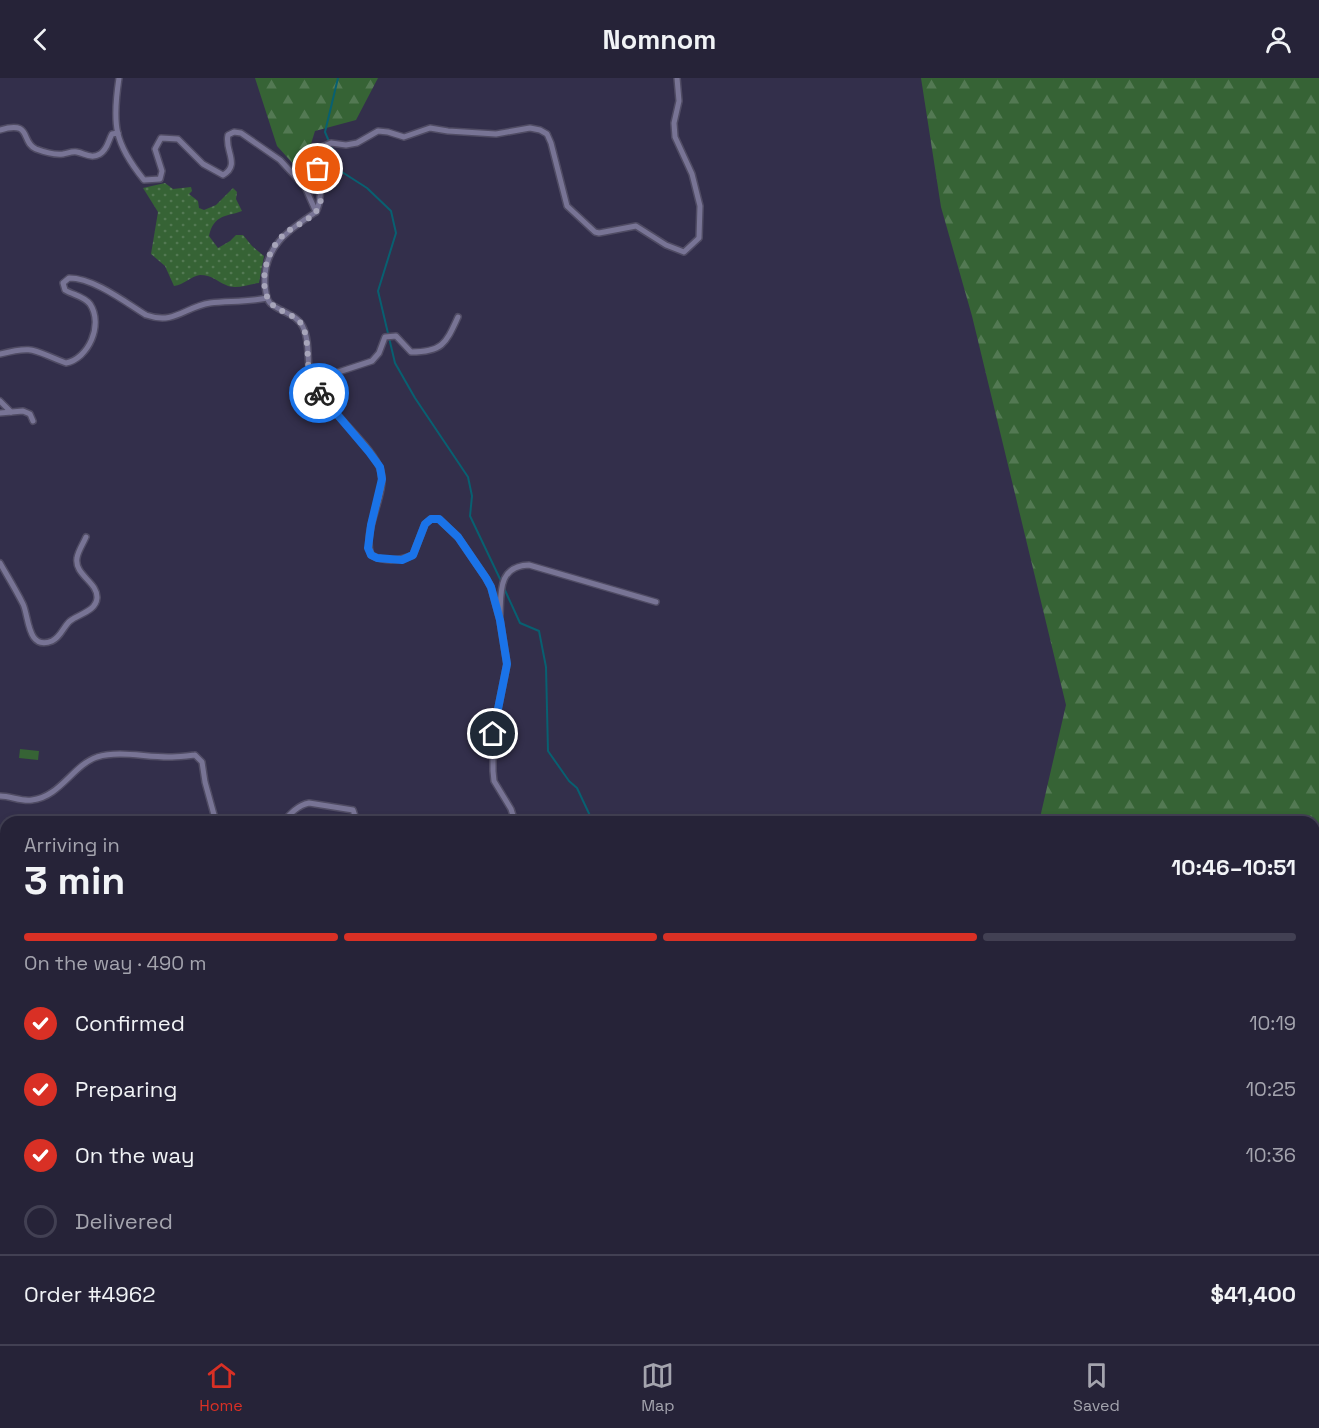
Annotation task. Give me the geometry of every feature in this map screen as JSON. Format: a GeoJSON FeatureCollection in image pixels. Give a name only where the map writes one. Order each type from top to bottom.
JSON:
{"type":"FeatureCollection","features":[{"type":"Feature","properties":{"kind":"street"},"geometry":{"type":"LineString","coordinates":[[119,78],[115,123],[132,165],[144,180],[160,179],[162,171],[155,149],[161,138],[178,139],[203,164],[223,175],[229,171],[232,164],[228,135],[234,132],[241,133],[280,160],[305,187],[316,212]]}},
{"type":"Feature","properties":{"kind":"street"},"geometry":{"type":"LineString","coordinates":[[513,816],[511,809],[494,781],[493,771],[493,734],[507,664],[500,620],[491,587],[458,537],[439,519],[431,519],[425,524],[413,555],[402,560],[377,558],[371,555],[368,548],[382,479],[380,467],[335,414],[311,381],[304,328],[300,322],[270,303],[267,298],[265,277],[268,258],[275,245],[285,234],[316,212],[321,201],[319,157],[322,147],[329,144],[357,143],[378,132],[408,137],[430,128],[496,134],[530,128],[540,130],[547,134],[551,143],[567,206],[584,223],[599,233],[636,226],[666,245],[684,252],[699,238],[700,206],[692,174],[675,137],[674,123],[679,101],[677,78]]}},
{"type":"Feature","properties":{"kind":"street"},"geometry":{"type":"LineString","coordinates":[[0,130],[17,128],[23,130],[27,134],[29,144],[36,149],[58,154],[76,151],[92,156],[107,148],[112,134],[118,133]]}},
{"type":"Feature","properties":{"kind":"street"},"geometry":{"type":"LineString","coordinates":[[0,354],[29,349],[66,363],[81,356],[92,340],[94,316],[87,301],[65,290],[63,283],[69,278],[92,283],[155,318],[172,318],[199,305],[267,298]]}},
{"type":"Feature","properties":{"kind":"street"},"geometry":{"type":"LineString","coordinates":[[311,381],[372,361],[379,353],[387,336],[396,336],[411,352],[440,347],[447,341],[458,316]]}},
{"type":"Feature","properties":{"kind":"street"},"geometry":{"type":"LineString","coordinates":[[0,401],[11,412]]}},
{"type":"Feature","properties":{"kind":"street"},"geometry":{"type":"LineString","coordinates":[[0,413],[23,411],[30,414],[33,421]]}},
{"type":"Feature","properties":{"kind":"street"},"geometry":{"type":"LineString","coordinates":[[0,563],[23,605],[27,625],[33,637],[42,643],[51,641],[60,635],[69,622],[95,604],[97,597],[95,589],[79,570],[76,562],[86,537]]}},
{"type":"Feature","properties":{"kind":"street"},"geometry":{"type":"LineString","coordinates":[[500,620],[503,579],[514,568],[529,565],[656,602]]}},
{"type":"Feature","properties":{"kind":"street"},"geometry":{"type":"LineString","coordinates":[[0,796],[31,801],[48,796],[91,760],[99,757],[120,754],[171,757],[195,755],[202,762],[204,782],[214,816]]}},
{"type":"Feature","properties":{"kind":"street"},"geometry":{"type":"LineString","coordinates":[[288,816],[309,803],[352,810],[355,816]]}},
{"type":"Feature","properties":{"kind":"green space"},"geometry":{"type":"Polygon","coordinates":[[[255,78],[378,78],[356,120],[315,131],[310,147],[314,175],[307,179],[277,146],[255,78]]]}},
{"type":"Feature","properties":{"kind":"green space"},"geometry":{"type":"Polygon","coordinates":[[[921,78],[1319,78],[1319,816],[1040,816],[1066,705],[972,316],[941,207],[921,78]]]}},
{"type":"Feature","properties":{"kind":"green space"},"geometry":{"type":"Polygon","coordinates":[[[165,183],[173,189],[191,187],[192,191],[189,194],[198,201],[199,208],[204,210],[216,205],[233,188],[237,192],[236,199],[242,211],[217,220],[209,236],[218,248],[236,235],[243,235],[264,256],[259,283],[234,287],[200,275],[174,286],[165,266],[151,254],[158,212],[143,188],[165,183]]]}},
{"type":"Feature","properties":{"kind":"green space"},"geometry":{"type":"Polygon","coordinates":[[[20,749],[39,751],[38,760],[19,758],[20,749]]]}},
{"type":"Feature","properties":{"kind":"waterway"},"geometry":{"type":"LineString","coordinates":[[338,78],[325,132],[342,172],[367,188],[391,211],[396,233],[378,291],[395,363],[415,398],[468,477],[472,496],[470,516],[501,581]]}},
{"type":"Feature","properties":{"kind":"waterway"},"geometry":{"type":"LineString","coordinates":[[503,586],[520,623],[539,631],[546,667],[548,751],[569,781],[577,788],[590,816]]}},
{"type":"Feature","properties":{"kind":"way so far"},"geometry":{"type":"LineString","coordinates":[[318,169],[321,201],[316,212],[285,234],[275,245],[268,258],[265,277],[267,298],[270,303],[300,322],[304,328],[311,381],[319,393]]}},
{"type":"Feature","properties":{"kind":"route"},"geometry":{"type":"LineString","coordinates":[[319,393],[380,467],[382,479],[368,548],[371,555],[377,558],[402,560],[413,555],[425,524],[431,519],[439,519],[458,537],[491,587],[505,644],[507,664],[493,734]]}}]}
